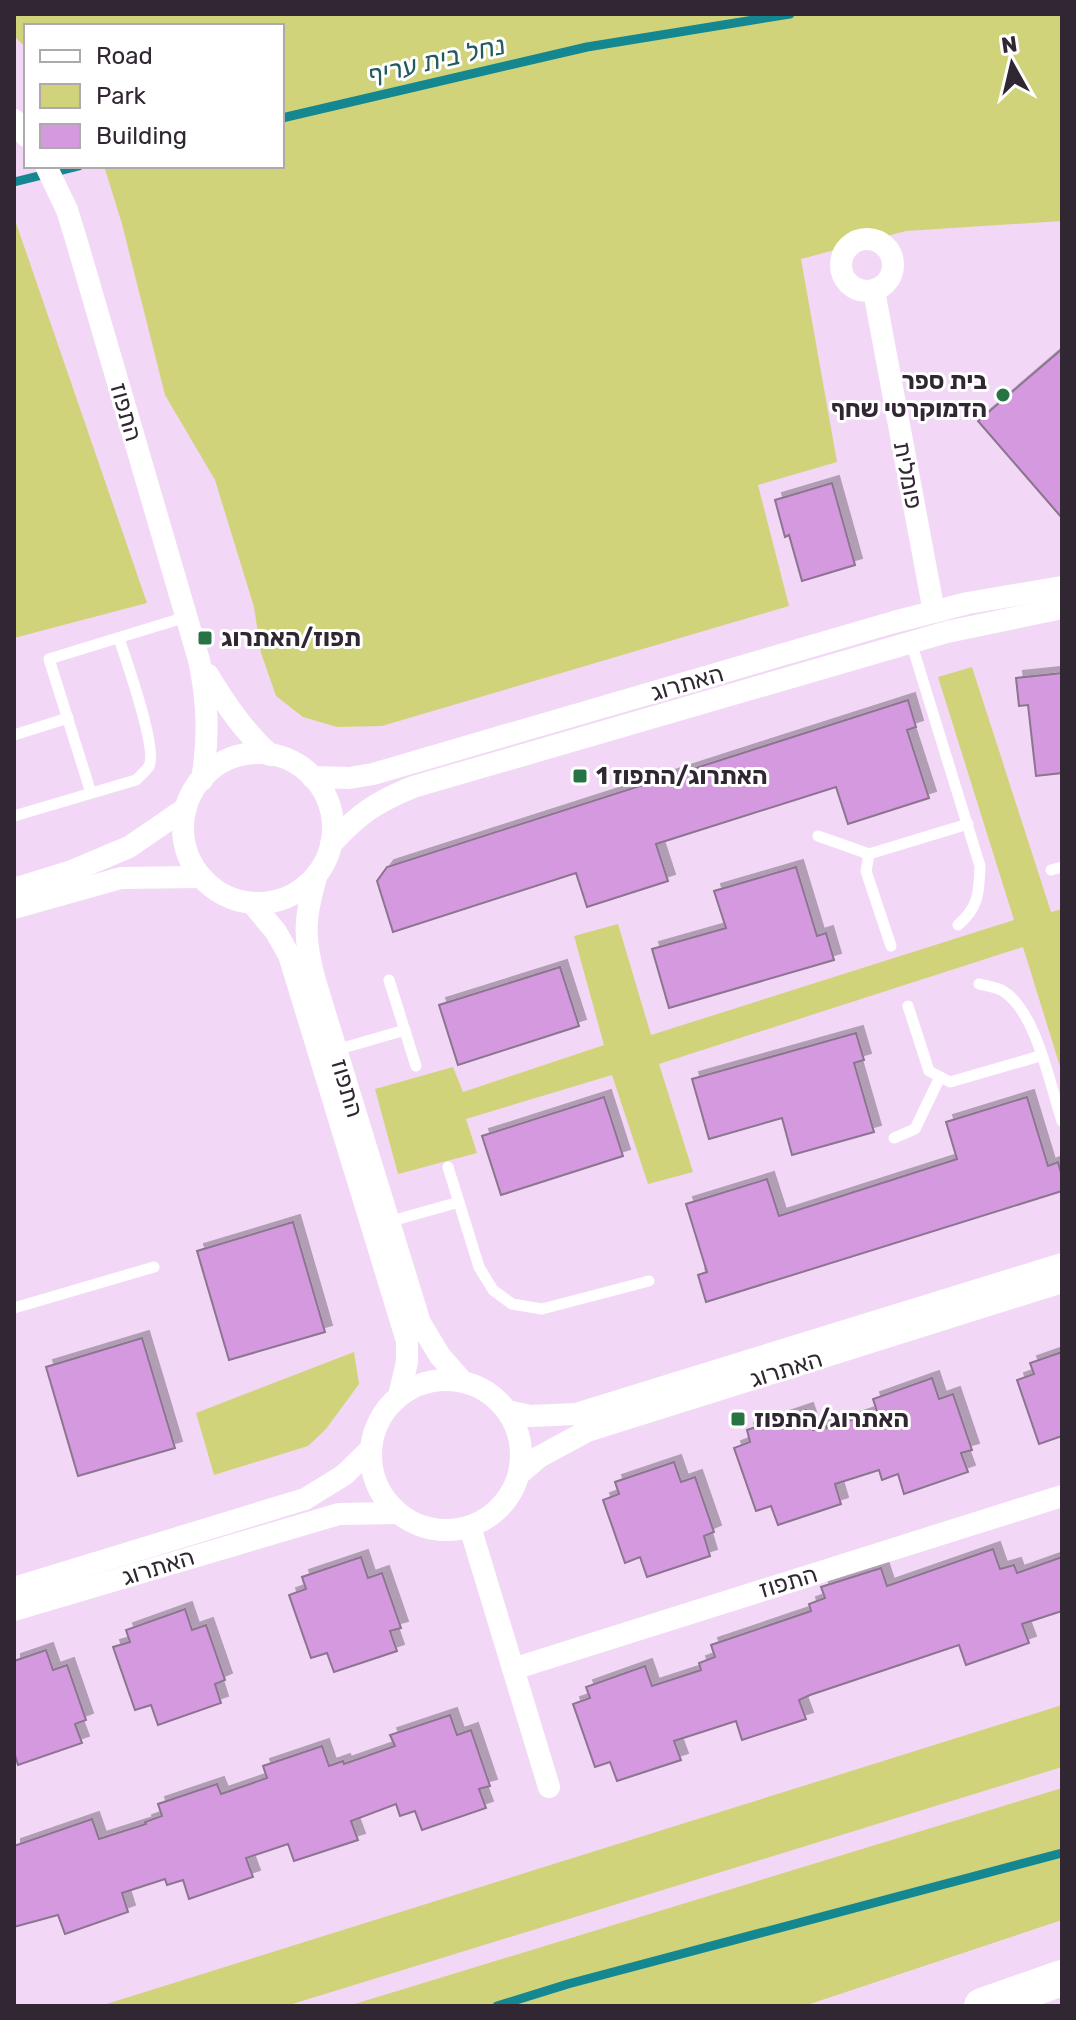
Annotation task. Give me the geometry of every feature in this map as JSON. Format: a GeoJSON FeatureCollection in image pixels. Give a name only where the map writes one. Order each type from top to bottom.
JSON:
{"type":"FeatureCollection","features":[{"type":"Feature","properties":{"kind":"main road"},"geometry":{"type":"LineString","coordinates":[[982,2006],[1062,1978]]}},
{"type":"Feature","properties":{"kind":"street","name":"התפוז"},"geometry":{"type":"LineString","coordinates":[[47,168],[67,210],[199,660],[207,695],[208,722],[202,780]]}},
{"type":"Feature","properties":{"kind":"street","name":"פומלית"},"geometry":{"type":"LineString","coordinates":[[874,291],[934,612]]}},
{"type":"Feature","properties":{"kind":"street","name":"האתרוג"},"geometry":{"type":"LineString","coordinates":[[312,777],[349,778],[373,774],[934,612],[1062,587]]}},
{"type":"Feature","properties":{"kind":"street","name":"האתרוג"},"geometry":{"type":"LineString","coordinates":[[331,844],[357,816],[381,800],[413,787],[911,642],[1015,616],[1062,608]]}},
{"type":"Feature","properties":{"kind":"street","name":"התפוז"},"geometry":{"type":"LineString","coordinates":[[199,660],[232,714],[248,735],[270,755]]}},
{"type":"Feature","properties":{"kind":"street"},"geometry":{"type":"LineString","coordinates":[[254,753],[290,760],[312,777],[319,783],[331,810],[331,844],[317,874],[284,899],[252,903],[234,900],[218,892],[201,877],[184,846],[183,826],[194,788],[202,780],[223,762],[254,753]]}},
{"type":"Feature","properties":{"kind":"street"},"geometry":{"type":"LineString","coordinates":[[14,889],[72,871],[129,847],[186,808]]}},
{"type":"Feature","properties":{"kind":"street","name":"התפוז"},"geometry":{"type":"LineString","coordinates":[[317,874],[306,919],[305,938],[336,1050],[420,1323],[440,1356],[462,1381]]}},
{"type":"Feature","properties":{"kind":"street"},"geometry":{"type":"LineString","coordinates":[[14,908],[121,878],[201,877]]}},
{"type":"Feature","properties":{"kind":"street","name":"התפוז"},"geometry":{"type":"LineString","coordinates":[[252,903],[276,932],[289,955],[401,1320],[407,1341],[407,1362],[399,1396]]}},
{"type":"Feature","properties":{"kind":"street","name":"האתרוג"},"geometry":{"type":"LineString","coordinates":[[507,1411],[530,1416],[576,1414],[1062,1264]]}},
{"type":"Feature","properties":{"kind":"street","name":"האתרוג"},"geometry":{"type":"LineString","coordinates":[[519,1474],[539,1457],[587,1431],[1062,1282]]}},
{"type":"Feature","properties":{"kind":"street"},"geometry":{"type":"LineString","coordinates":[[432,1381],[462,1381],[495,1397],[507,1411],[520,1441],[522,1456],[519,1474],[501,1507],[470,1527],[431,1529],[396,1513],[376,1486],[371,1449],[374,1431],[384,1412],[399,1396],[418,1385],[432,1381]]}},
{"type":"Feature","properties":{"kind":"street","name":"האתרוג"},"geometry":{"type":"LineString","coordinates":[[14,1588],[305,1499],[344,1475],[371,1449]]}},
{"type":"Feature","properties":{"kind":"street","name":"התפוז"},"geometry":{"type":"LineString","coordinates":[[513,1669],[1062,1496]]}},
{"type":"Feature","properties":{"kind":"street","name":"האתרוג"},"geometry":{"type":"LineString","coordinates":[[14,1610],[328,1517],[349,1513],[396,1513]]}},
{"type":"Feature","properties":{"kind":"street"},"geometry":{"type":"LineString","coordinates":[[470,1527],[549,1787]]}},
{"type":"Feature","properties":{"kind":"lane"},"geometry":{"type":"LineString","coordinates":[[91,793],[49,659],[186,617]]}},
{"type":"Feature","properties":{"kind":"lane"},"geometry":{"type":"LineString","coordinates":[[14,816],[136,780],[150,765],[148,733],[119,638]]}},
{"type":"Feature","properties":{"kind":"lane"},"geometry":{"type":"LineString","coordinates":[[911,642],[980,866],[979,890],[972,912],[958,925]]}},
{"type":"Feature","properties":{"kind":"lane"},"geometry":{"type":"LineString","coordinates":[[14,735],[68,718]]}},
{"type":"Feature","properties":{"kind":"lane"},"geometry":{"type":"LineString","coordinates":[[818,836],[869,854],[968,824]]}},
{"type":"Feature","properties":{"kind":"lane"},"geometry":{"type":"LineString","coordinates":[[869,854],[866,871],[891,946]]}},
{"type":"Feature","properties":{"kind":"lane"},"geometry":{"type":"LineString","coordinates":[[389,980],[416,1066]]}},
{"type":"Feature","properties":{"kind":"lane"},"geometry":{"type":"LineString","coordinates":[[979,984],[1002,990],[1020,1006],[1062,1121]]}},
{"type":"Feature","properties":{"kind":"lane"},"geometry":{"type":"LineString","coordinates":[[908,1006],[929,1071],[950,1082],[1040,1056]]}},
{"type":"Feature","properties":{"kind":"lane"},"geometry":{"type":"LineString","coordinates":[[336,1050],[405,1030]]}},
{"type":"Feature","properties":{"kind":"lane"},"geometry":{"type":"LineString","coordinates":[[894,1138],[915,1129],[940,1077]]}},
{"type":"Feature","properties":{"kind":"lane"},"geometry":{"type":"LineString","coordinates":[[448,1167],[479,1267],[493,1290],[512,1304],[542,1309],[649,1281]]}},
{"type":"Feature","properties":{"kind":"lane"},"geometry":{"type":"LineString","coordinates":[[387,1222],[459,1202]]}},
{"type":"Feature","properties":{"kind":"lane"},"geometry":{"type":"LineString","coordinates":[[14,1308],[154,1267]]}},
{"type":"Feature","properties":{"kind":"green space"},"geometry":{"type":"Polygon","coordinates":[[[14,14],[1062,14],[1062,221],[906,231],[801,259],[837,462],[758,485],[789,606],[382,726],[337,727],[303,717],[276,696],[261,653],[254,607],[215,480],[165,395],[122,224],[105,168],[284,168],[284,24],[24,24],[24,46],[16,38],[14,14]]]}},
{"type":"Feature","properties":{"kind":"green space"},"geometry":{"type":"Polygon","coordinates":[[[14,217],[147,603],[14,638],[14,217]]]}},
{"type":"Feature","properties":{"kind":"green space"},"geometry":{"type":"Polygon","coordinates":[[[972,667],[1051,912],[1062,909],[1062,1073],[1023,947],[659,1064],[693,1172],[648,1184],[612,1075],[466,1119],[477,1153],[398,1174],[375,1089],[453,1067],[463,1092],[604,1045],[574,936],[618,924],[651,1035],[1014,920],[938,677],[972,667]]]}},
{"type":"Feature","properties":{"kind":"green space"},"geometry":{"type":"Polygon","coordinates":[[[354,1352],[359,1384],[326,1429],[308,1446],[214,1475],[196,1413],[354,1352]]]}},
{"type":"Feature","properties":{"kind":"green space"},"geometry":{"type":"Polygon","coordinates":[[[1062,1705],[1062,1767],[286,2006],[100,2006],[1062,1705]]]}},
{"type":"Feature","properties":{"kind":"green space"},"geometry":{"type":"Polygon","coordinates":[[[1062,1788],[1062,1920],[804,2006],[348,2006],[1062,1788]]]}},
{"type":"Feature","properties":{"kind":"building"},"geometry":{"type":"Polygon","coordinates":[[[1062,349],[1062,518],[978,421],[1062,349]]]}},
{"type":"Feature","properties":{"kind":"building"},"geometry":{"type":"Polygon","coordinates":[[[832,483],[855,565],[802,581],[775,500],[832,483]]]}},
{"type":"Feature","properties":{"kind":"building"},"geometry":{"type":"Polygon","coordinates":[[[1062,673],[1062,773],[1036,776],[1028,705],[1019,706],[1016,678],[1062,673]]]}},
{"type":"Feature","properties":{"kind":"building"},"geometry":{"type":"Polygon","coordinates":[[[908,700],[916,727],[907,730],[929,798],[848,824],[836,787],[656,844],[668,881],[587,907],[576,873],[393,932],[377,881],[387,867],[908,700]]]}},
{"type":"Feature","properties":{"kind":"building"},"geometry":{"type":"Polygon","coordinates":[[[796,867],[817,936],[826,933],[834,960],[669,1008],[652,949],[726,928],[714,891],[796,867]]]}},
{"type":"Feature","properties":{"kind":"building"},"geometry":{"type":"Polygon","coordinates":[[[560,967],[579,1026],[458,1065],[439,1005],[560,967]]]}},
{"type":"Feature","properties":{"kind":"building"},"geometry":{"type":"Polygon","coordinates":[[[856,1033],[864,1060],[854,1063],[874,1132],[792,1155],[782,1118],[709,1139],[692,1079],[856,1033]]]}},
{"type":"Feature","properties":{"kind":"building"},"geometry":{"type":"Polygon","coordinates":[[[604,1097],[623,1156],[501,1195],[482,1136],[604,1097]]]}},
{"type":"Feature","properties":{"kind":"building"},"geometry":{"type":"Polygon","coordinates":[[[1027,1097],[1048,1166],[1058,1162],[1062,1191],[706,1302],[698,1275],[707,1272],[686,1204],[767,1179],[779,1216],[957,1159],[946,1122],[1027,1097]]]}},
{"type":"Feature","properties":{"kind":"building"},"geometry":{"type":"Polygon","coordinates":[[[293,1222],[325,1332],[229,1360],[197,1251],[293,1222]]]}},
{"type":"Feature","properties":{"kind":"building"},"geometry":{"type":"Polygon","coordinates":[[[142,1338],[175,1448],[78,1476],[46,1367],[142,1338]]]}},
{"type":"Feature","properties":{"kind":"building"},"geometry":{"type":"Polygon","coordinates":[[[1062,1352],[1062,1436],[1039,1444],[1017,1380],[1034,1374],[1030,1363],[1062,1352]]]}},
{"type":"Feature","properties":{"kind":"building"},"geometry":{"type":"Polygon","coordinates":[[[932,1378],[939,1399],[953,1394],[972,1450],[961,1453],[968,1472],[904,1494],[898,1474],[882,1480],[879,1470],[835,1484],[841,1504],[778,1525],[771,1506],[756,1511],[734,1448],[750,1442],[747,1430],[806,1410],[813,1430],[827,1428],[877,1411],[873,1399],[932,1378]]]}},
{"type":"Feature","properties":{"kind":"building"},"geometry":{"type":"Polygon","coordinates":[[[674,1462],[681,1482],[695,1477],[714,1532],[704,1536],[710,1556],[647,1577],[640,1557],[625,1563],[603,1500],[619,1494],[615,1482],[674,1462]]]}},
{"type":"Feature","properties":{"kind":"building"},"geometry":{"type":"Polygon","coordinates":[[[993,1549],[1000,1569],[1014,1565],[1017,1573],[1062,1557],[1062,1611],[1022,1624],[1029,1643],[966,1665],[959,1645],[799,1700],[806,1719],[742,1740],[736,1721],[674,1741],[681,1760],[617,1781],[610,1762],[595,1767],[573,1704],[590,1698],[586,1687],[645,1666],[652,1686],[701,1670],[699,1663],[715,1657],[711,1645],[811,1611],[809,1604],[825,1598],[821,1587],[881,1568],[887,1586],[993,1549]]]}},
{"type":"Feature","properties":{"kind":"building"},"geometry":{"type":"Polygon","coordinates":[[[361,1557],[368,1578],[382,1573],[401,1628],[390,1631],[397,1651],[334,1672],[327,1653],[311,1658],[289,1595],[306,1589],[302,1577],[361,1557]]]}},
{"type":"Feature","properties":{"kind":"building"},"geometry":{"type":"Polygon","coordinates":[[[185,1609],[192,1630],[206,1625],[225,1680],[215,1684],[221,1703],[158,1725],[151,1705],[135,1710],[113,1647],[130,1642],[126,1630],[185,1609]]]}},
{"type":"Feature","properties":{"kind":"building"},"geometry":{"type":"Polygon","coordinates":[[[46,1650],[53,1670],[67,1665],[86,1720],[75,1724],[82,1743],[18,1765],[14,1752],[14,1661],[46,1650]]]}},
{"type":"Feature","properties":{"kind":"building"},"geometry":{"type":"Polygon","coordinates":[[[450,1715],[457,1735],[471,1730],[490,1786],[479,1789],[486,1808],[422,1830],[415,1811],[400,1816],[396,1804],[351,1821],[358,1840],[294,1861],[288,1844],[246,1858],[253,1877],[189,1899],[183,1880],[167,1885],[165,1879],[122,1893],[128,1912],[65,1934],[58,1915],[14,1927],[14,1846],[92,1819],[99,1839],[162,1816],[158,1804],[217,1784],[221,1794],[267,1778],[263,1766],[322,1746],[329,1766],[343,1761],[344,1764],[395,1746],[390,1735],[450,1715]]]}},
{"type":"Feature","properties":{"kind":"waterway","name":"נחל בית עריף"},"geometry":{"type":"LineString","coordinates":[[284,118],[587,47],[790,14]]}},
{"type":"Feature","properties":{"kind":"waterway","name":"נחל בית עריף"},"geometry":{"type":"LineString","coordinates":[[14,182],[71,168]]}},
{"type":"Feature","properties":{"kind":"waterway"},"geometry":{"type":"LineString","coordinates":[[497,2006],[568,1984],[1062,1853]]}},
{"type":"Feature","properties":{"kind":"place","name":"בית ספר הדמוקרטי שחף"},"geometry":{"type":"Point","coordinates":[1003,395]}},
{"type":"Feature","properties":{"kind":"place","name":"תפוז/האתרוג"},"geometry":{"type":"Point","coordinates":[205,638]}},
{"type":"Feature","properties":{"kind":"place","name":"האתרוג/התפוז 1"},"geometry":{"type":"Point","coordinates":[580,776]}},
{"type":"Feature","properties":{"kind":"place","name":"האתרוג/התפוז"},"geometry":{"type":"Point","coordinates":[738,1419]}}]}
